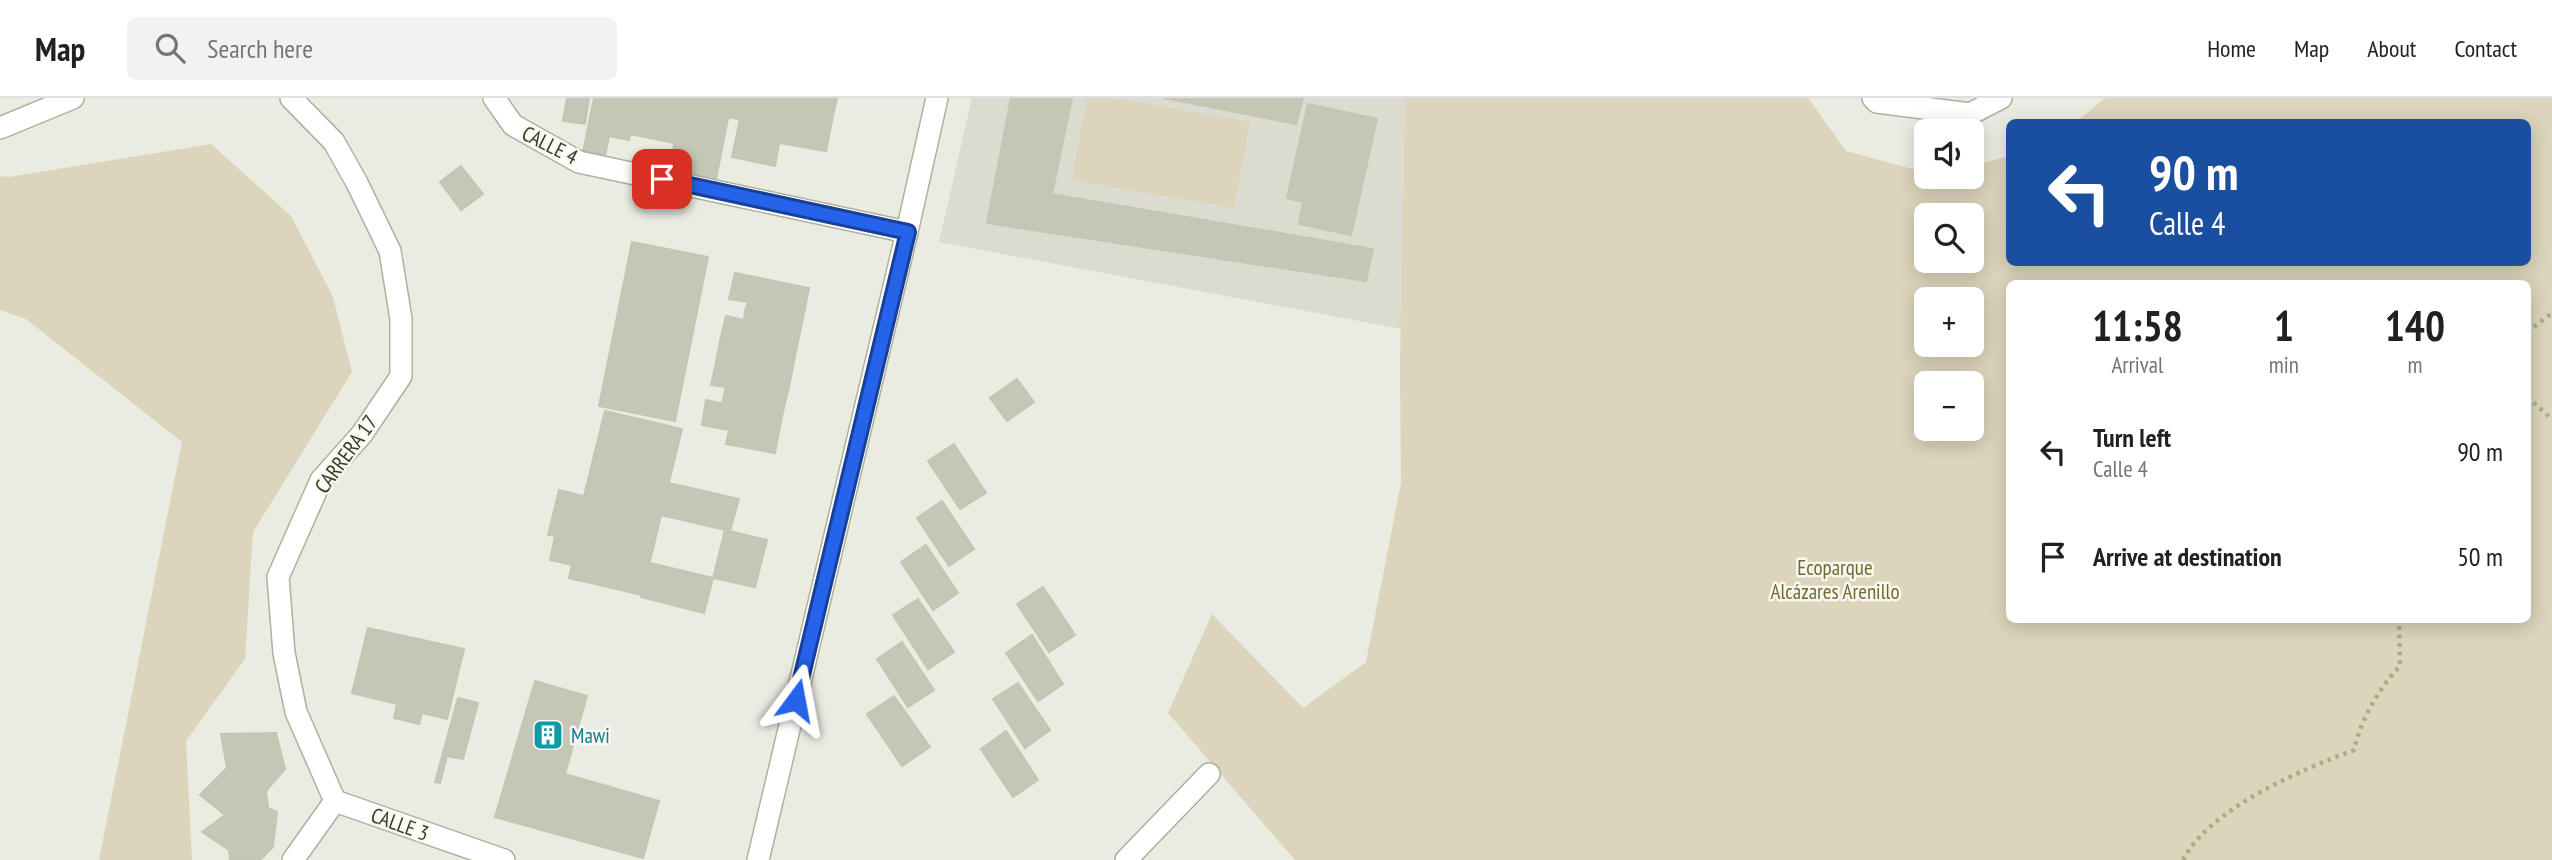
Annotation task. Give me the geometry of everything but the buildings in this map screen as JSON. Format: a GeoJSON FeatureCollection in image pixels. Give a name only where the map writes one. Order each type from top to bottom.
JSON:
{"type":"FeatureCollection","features":[{"type":"Feature","properties":{"kind":"street"},"geometry":{"type":"LineString","coordinates":[[0,128],[73,98]]}},
{"type":"Feature","properties":{"kind":"street","name":"CARRERA 17"},"geometry":{"type":"LineString","coordinates":[[291,98],[334,142],[357,183],[390,251],[401,320],[401,376],[362,434],[321,480],[278,577],[284,653],[296,712],[335,801]]}},
{"type":"Feature","properties":{"kind":"street","name":"CALLE 4"},"geometry":{"type":"LineString","coordinates":[[494,98],[513,125],[579,162],[908,232]]}},
{"type":"Feature","properties":{"kind":"street"},"geometry":{"type":"LineString","coordinates":[[758,860],[908,232],[937,98]]}},
{"type":"Feature","properties":{"kind":"street"},"geometry":{"type":"LineString","coordinates":[[1873,98],[1877,102],[1970,114],[2001,98]]}},
{"type":"Feature","properties":{"kind":"street"},"geometry":{"type":"LineString","coordinates":[[1126,860],[1209,774]]}},
{"type":"Feature","properties":{"kind":"street"},"geometry":{"type":"LineString","coordinates":[[293,860],[335,801]]}},
{"type":"Feature","properties":{"kind":"street","name":"CALLE 3"},"geometry":{"type":"LineString","coordinates":[[335,801],[504,860]]}},
{"type":"Feature","properties":{"kind":"path"},"geometry":{"type":"LineString","coordinates":[[2531,329],[2552,313]]}},
{"type":"Feature","properties":{"kind":"path"},"geometry":{"type":"LineString","coordinates":[[2531,401],[2552,419]]}},
{"type":"Feature","properties":{"kind":"path"},"geometry":{"type":"LineString","coordinates":[[2183,860],[2191,845],[2228,811],[2302,769],[2354,750],[2358,732],[2383,685],[2400,666],[2399,623]]}},
{"type":"Feature","properties":{"kind":"shaded area"},"geometry":{"type":"Polygon","coordinates":[[[972,98],[1405,98],[1401,329],[939,242],[972,98]]]}},
{"type":"Feature","properties":{"kind":"green space"},"geometry":{"type":"Polygon","coordinates":[[[1087,98],[1112,98],[1250,122],[1234,208],[1072,180],[1087,98]]]}},
{"type":"Feature","properties":{"kind":"green space","name":"Ecoparque Alcázares Arenillo"},"geometry":{"type":"Polygon","coordinates":[[[1405,98],[1808,98],[1846,151],[1914,169],[1914,189],[1984,189],[1984,163],[2006,157],[2006,266],[2531,266],[2531,119],[2080,119],[2105,98],[2552,98],[2552,860],[1295,860],[1168,713],[1212,614],[1303,708],[1366,662],[1401,483],[1400,365],[1405,98]]]}},
{"type":"Feature","properties":{"kind":"green space"},"geometry":{"type":"Polygon","coordinates":[[[211,144],[291,216],[333,297],[352,372],[253,532],[245,659],[186,741],[192,860],[99,860],[182,442],[26,319],[0,310],[0,176],[9,177],[211,144]]]}},
{"type":"Feature","properties":{"kind":"place","name":"Mawi"},"geometry":{"type":"Point","coordinates":[548,735]}},
{"type":"Feature","properties":{"kind":"route"},"geometry":{"type":"LineString","coordinates":[[662,179],[908,232],[796,700]]}}]}
